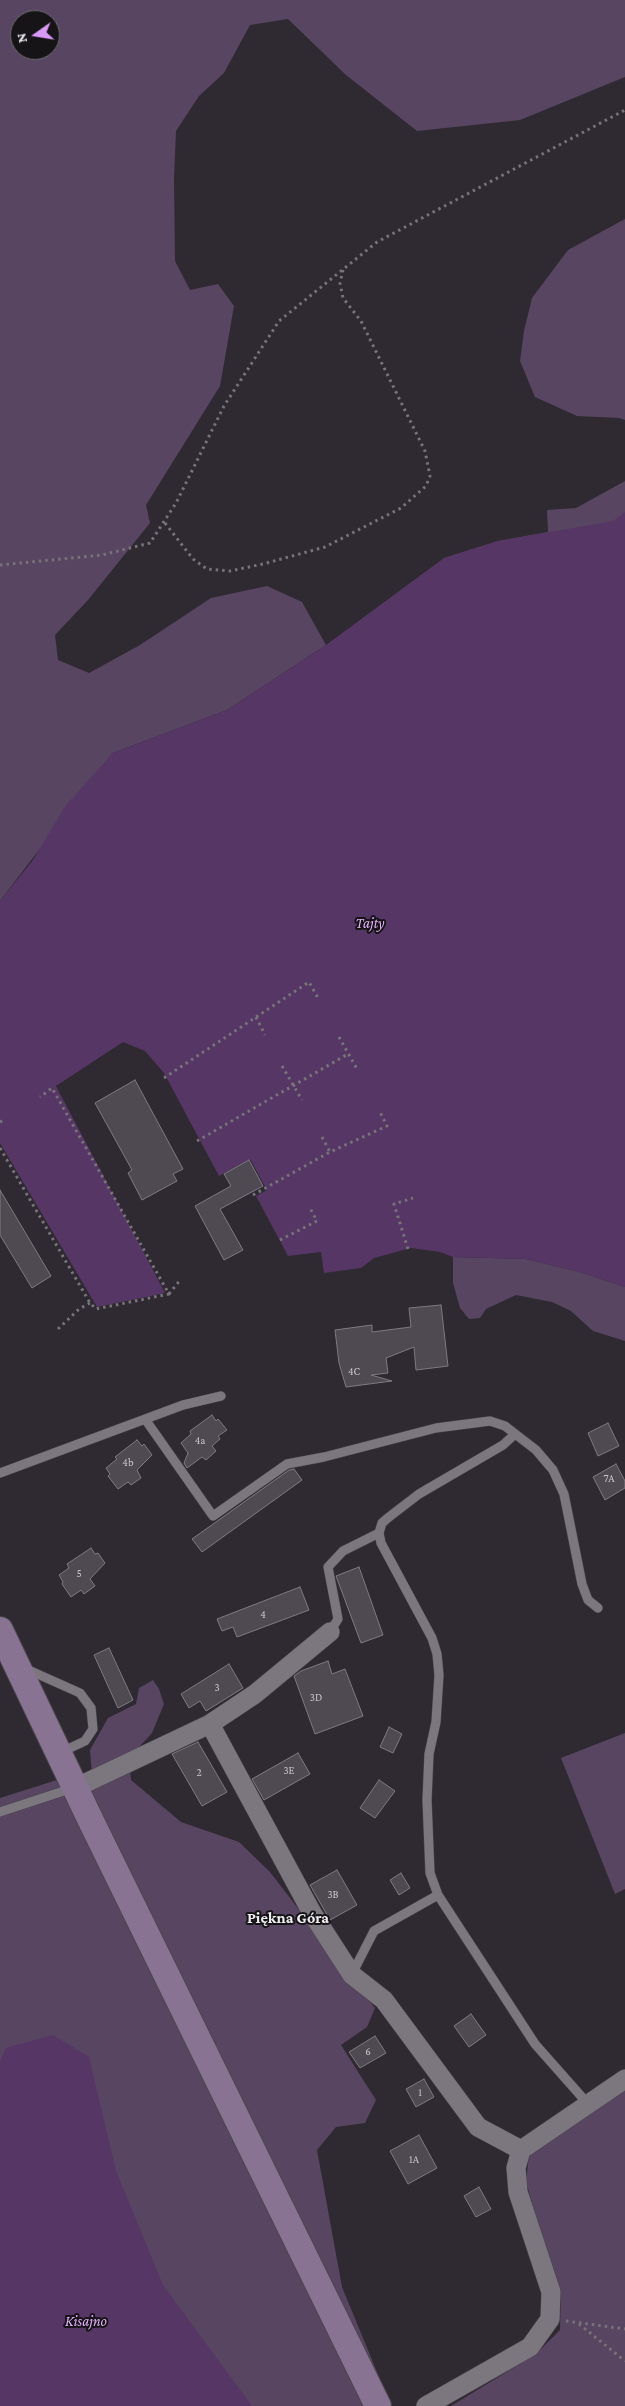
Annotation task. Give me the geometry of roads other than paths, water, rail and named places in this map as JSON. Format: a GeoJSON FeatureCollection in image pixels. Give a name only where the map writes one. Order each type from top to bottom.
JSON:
{"type":"FeatureCollection","features":[{"type":"Feature","properties":{"kind":"main road"},"geometry":{"type":"LineString","coordinates":[[0,1630],[75,1788],[378,2406]]}},
{"type":"Feature","properties":{"kind":"street"},"geometry":{"type":"LineString","coordinates":[[75,1788],[210,1724],[255,1694],[330,1632]]}},
{"type":"Feature","properties":{"kind":"street"},"geometry":{"type":"LineString","coordinates":[[210,1724],[312,1913],[352,1975],[384,2000],[478,2127],[521,2150]]}},
{"type":"Feature","properties":{"kind":"street"},"geometry":{"type":"LineString","coordinates":[[426,2406],[530,2347],[550,2319],[551,2292],[518,2192],[516,2168],[521,2150],[625,2079]]}},
{"type":"Feature","properties":{"kind":"lane"},"geometry":{"type":"LineString","coordinates":[[0,1473],[183,1405],[220,1396]]}},
{"type":"Feature","properties":{"kind":"lane"},"geometry":{"type":"LineString","coordinates":[[145,1419],[213,1516],[287,1464],[333,1455],[436,1428],[490,1421],[515,1434],[536,1450],[552,1470],[564,1494],[582,1584],[588,1600],[598,1608]]}},
{"type":"Feature","properties":{"kind":"lane"},"geometry":{"type":"LineString","coordinates":[[515,1434],[503,1446],[419,1494],[388,1516],[382,1523],[379,1532],[381,1543],[432,1638],[437,1654],[439,1675],[436,1722],[429,1754],[427,1835],[430,1874],[438,1895],[534,2044],[588,2104]]}},
{"type":"Feature","properties":{"kind":"lane"},"geometry":{"type":"LineString","coordinates":[[330,1632],[338,1619],[328,1568],[343,1551],[379,1532]]}},
{"type":"Feature","properties":{"kind":"lane"},"geometry":{"type":"LineString","coordinates":[[17,1664],[80,1693],[91,1708],[93,1729],[85,1741],[70,1748],[57,1750]]}},
{"type":"Feature","properties":{"kind":"lane"},"geometry":{"type":"LineString","coordinates":[[0,1812],[75,1788]]}},
{"type":"Feature","properties":{"kind":"lane"},"geometry":{"type":"LineString","coordinates":[[352,1975],[374,1931],[438,1895]]}},
{"type":"Feature","properties":{"kind":"water","name":"Tajty"},"geometry":{"type":"Polygon","coordinates":[[[625,512],[625,1287],[580,1272],[526,1259],[453,1257],[440,1252],[411,1248],[374,1258],[361,1268],[324,1273],[321,1252],[288,1256],[256,1196],[267,1190],[250,1159],[219,1176],[164,1073],[145,1051],[123,1042],[56,1086],[165,1293],[97,1307],[0,1143],[0,901],[33,860],[66,805],[113,753],[227,710],[326,645],[444,558],[498,541],[613,521],[625,512]]]}},
{"type":"Feature","properties":{"kind":"water","name":"Kisajno"},"geometry":{"type":"Polygon","coordinates":[[[53,2035],[89,2057],[116,2171],[163,2285],[252,2406],[0,2406],[0,2061],[6,2048],[53,2035]]]}},
{"type":"Feature","properties":{"kind":"district","name":"Piękna Góra"},"geometry":{"type":"Point","coordinates":[288,1918]}}]}
